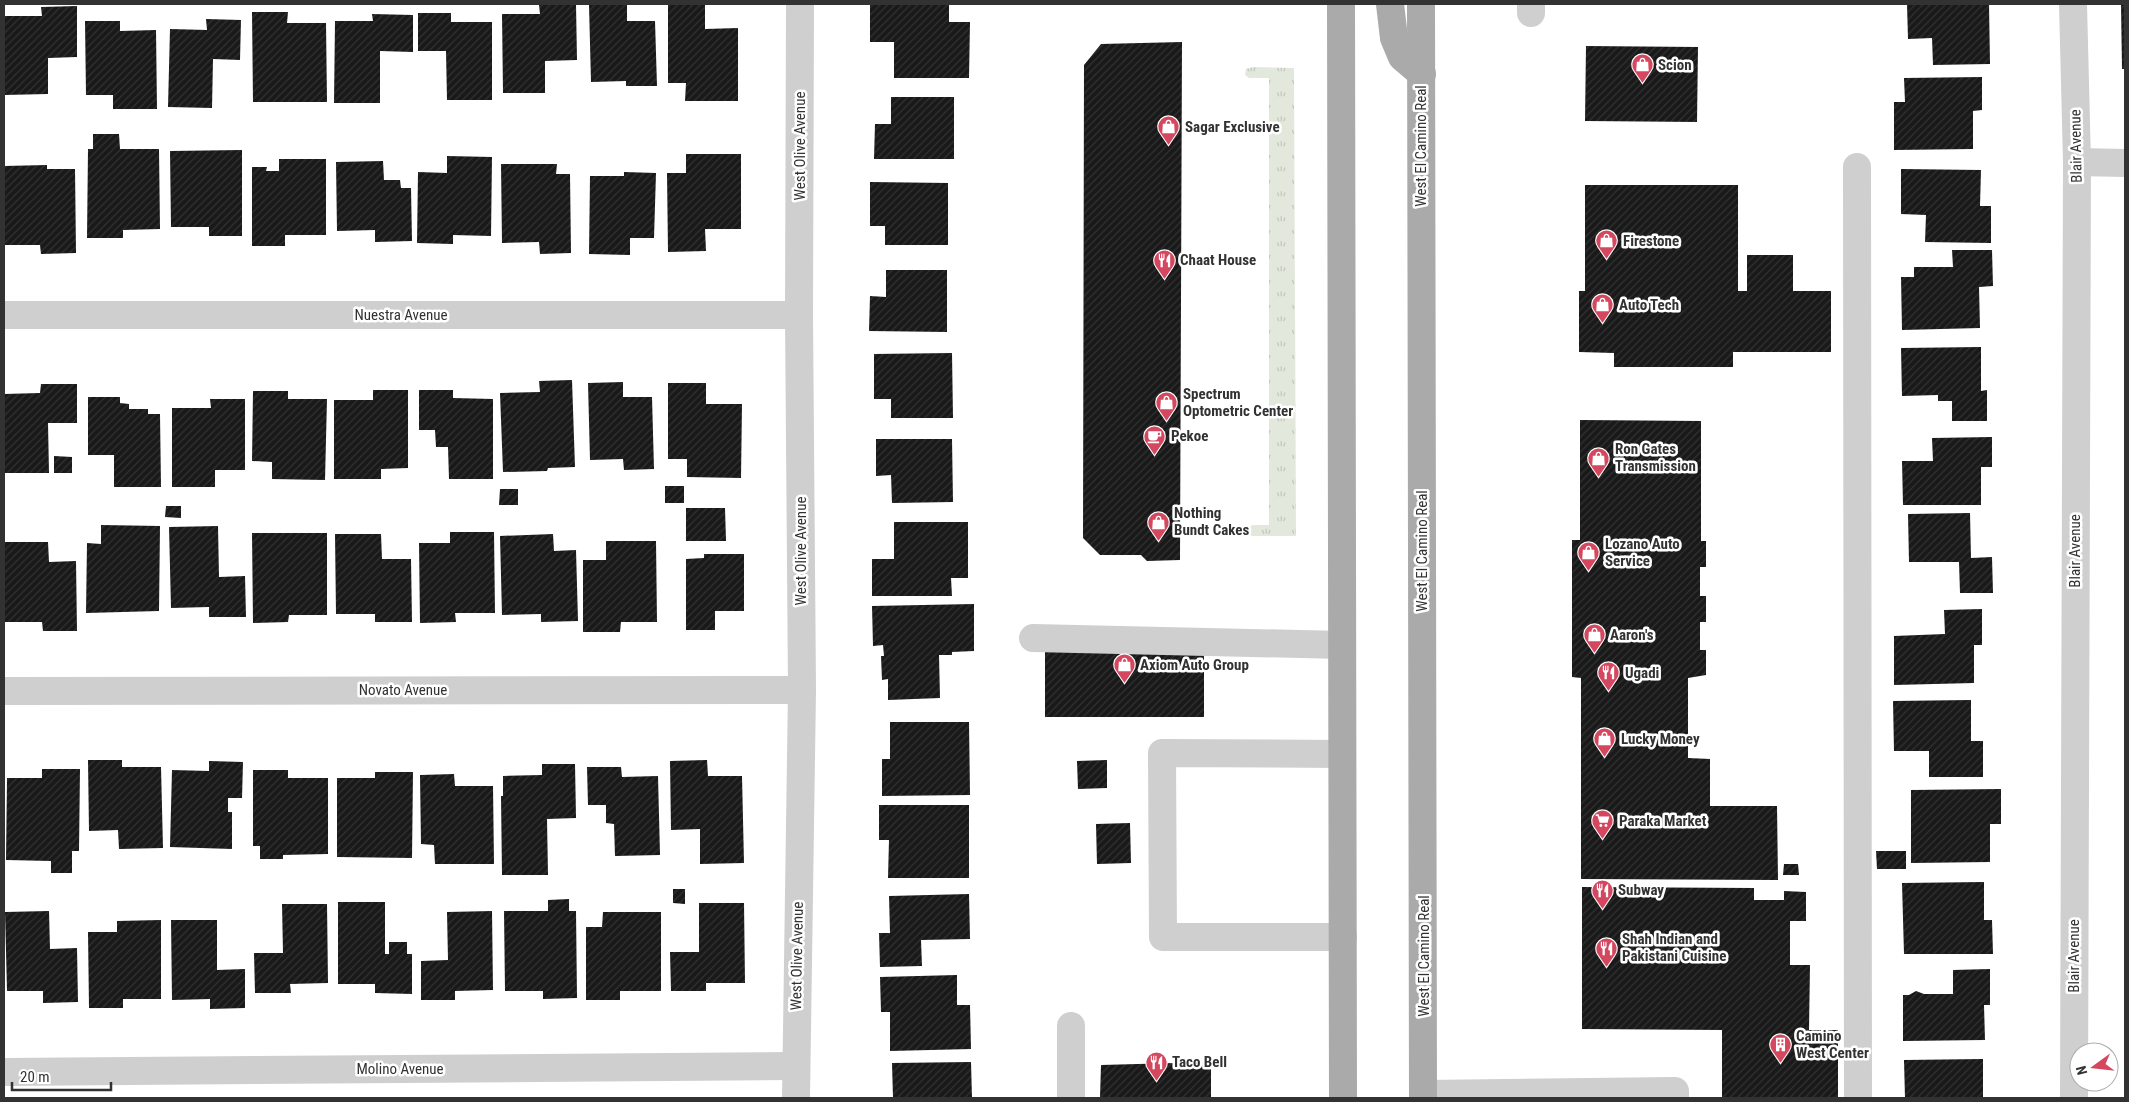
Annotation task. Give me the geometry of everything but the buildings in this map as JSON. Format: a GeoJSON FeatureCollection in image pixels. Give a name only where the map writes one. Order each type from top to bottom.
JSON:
{"type":"FeatureCollection","features":[{"type":"Feature","properties":{"kind":"main road"},"geometry":{"type":"LineString","coordinates":[[1341,4],[1343,1098]]}},
{"type":"Feature","properties":{"kind":"main road"},"geometry":{"type":"LineString","coordinates":[[1390,4],[1394,38],[1402,57],[1422,74]]}},
{"type":"Feature","properties":{"kind":"main road","name":"West El Camino Real"},"geometry":{"type":"LineString","coordinates":[[1421,4],[1423,1096]]}},
{"type":"Feature","properties":{"kind":"street","name":"West Olive Avenue"},"geometry":{"type":"LineString","coordinates":[[796,1098],[802,690],[799,314],[800,4]]}},
{"type":"Feature","properties":{"kind":"street","name":"Blair Avenue"},"geometry":{"type":"LineString","coordinates":[[2073,4],[2076,162],[2074,1098]]}},
{"type":"Feature","properties":{"kind":"street"},"geometry":{"type":"LineString","coordinates":[[2076,162],[2125,163]]}},
{"type":"Feature","properties":{"kind":"street"},"geometry":{"type":"LineString","coordinates":[[1856,167],[1858,1098]]}},
{"type":"Feature","properties":{"kind":"street","name":"Nuestra Avenue"},"geometry":{"type":"LineString","coordinates":[[4,315],[799,314]]}},
{"type":"Feature","properties":{"kind":"street"},"geometry":{"type":"LineString","coordinates":[[1033,638],[1342,646]]}},
{"type":"Feature","properties":{"kind":"street","name":"Novato Avenue"},"geometry":{"type":"LineString","coordinates":[[4,691],[802,690]]}},
{"type":"Feature","properties":{"kind":"street"},"geometry":{"type":"LineString","coordinates":[[1342,754],[1162,753],[1162,937],[1343,937]]}},
{"type":"Feature","properties":{"kind":"street"},"geometry":{"type":"LineString","coordinates":[[1071,1026],[1071,1098]]}},
{"type":"Feature","properties":{"kind":"street","name":"Molino Avenue"},"geometry":{"type":"LineString","coordinates":[[4,1072],[795,1066]]}},
{"type":"Feature","properties":{"kind":"street"},"geometry":{"type":"LineString","coordinates":[[1423,1096],[1675,1091],[1675,1098]]}},
{"type":"Feature","properties":{"kind":"green space"},"geometry":{"type":"Polygon","coordinates":[[[1253,67],[1294,68],[1296,536],[1252,536],[1245,531],[1246,528],[1253,525],[1269,525],[1269,78],[1249,78],[1245,75],[1246,69],[1253,67]]]}},
{"type":"Feature","properties":{"kind":"place","name":"Scion"},"geometry":{"type":"Point","coordinates":[1642,84]}},
{"type":"Feature","properties":{"kind":"place","name":"Sagar Exclusive"},"geometry":{"type":"Point","coordinates":[1169,146]}},
{"type":"Feature","properties":{"kind":"place","name":"Firestone"},"geometry":{"type":"Point","coordinates":[1607,260]}},
{"type":"Feature","properties":{"kind":"place","name":"Chaat House"},"geometry":{"type":"Point","coordinates":[1164,279]}},
{"type":"Feature","properties":{"kind":"place","name":"Auto Tech"},"geometry":{"type":"Point","coordinates":[1603,324]}},
{"type":"Feature","properties":{"kind":"place","name":"Spectrum Optometric Center"},"geometry":{"type":"Point","coordinates":[1167,422]}},
{"type":"Feature","properties":{"kind":"place","name":"Pekoe"},"geometry":{"type":"Point","coordinates":[1155,455]}},
{"type":"Feature","properties":{"kind":"place","name":"Ron Gates Transmission"},"geometry":{"type":"Point","coordinates":[1599,477]}},
{"type":"Feature","properties":{"kind":"place","name":"Nothing Bundt Cakes"},"geometry":{"type":"Point","coordinates":[1158,541]}},
{"type":"Feature","properties":{"kind":"place","name":"Lozano Auto Service"},"geometry":{"type":"Point","coordinates":[1589,572]}},
{"type":"Feature","properties":{"kind":"place","name":"Aaron's"},"geometry":{"type":"Point","coordinates":[1594,654]}},
{"type":"Feature","properties":{"kind":"place","name":"Axiom Auto Group"},"geometry":{"type":"Point","coordinates":[1124,684]}},
{"type":"Feature","properties":{"kind":"place","name":"Ugadi"},"geometry":{"type":"Point","coordinates":[1609,692]}},
{"type":"Feature","properties":{"kind":"place","name":"Lucky Money"},"geometry":{"type":"Point","coordinates":[1605,758]}},
{"type":"Feature","properties":{"kind":"place","name":"Paraka Market"},"geometry":{"type":"Point","coordinates":[1603,840]}},
{"type":"Feature","properties":{"kind":"place","name":"Subway"},"geometry":{"type":"Point","coordinates":[1602,909]}},
{"type":"Feature","properties":{"kind":"place","name":"Shah Indian and Pakistani Cuisine"},"geometry":{"type":"Point","coordinates":[1606,967]}},
{"type":"Feature","properties":{"kind":"place","name":"Camino West Center"},"geometry":{"type":"Point","coordinates":[1780,1064]}},
{"type":"Feature","properties":{"kind":"place","name":"Taco Bell"},"geometry":{"type":"Point","coordinates":[1156,1081]}}]}
